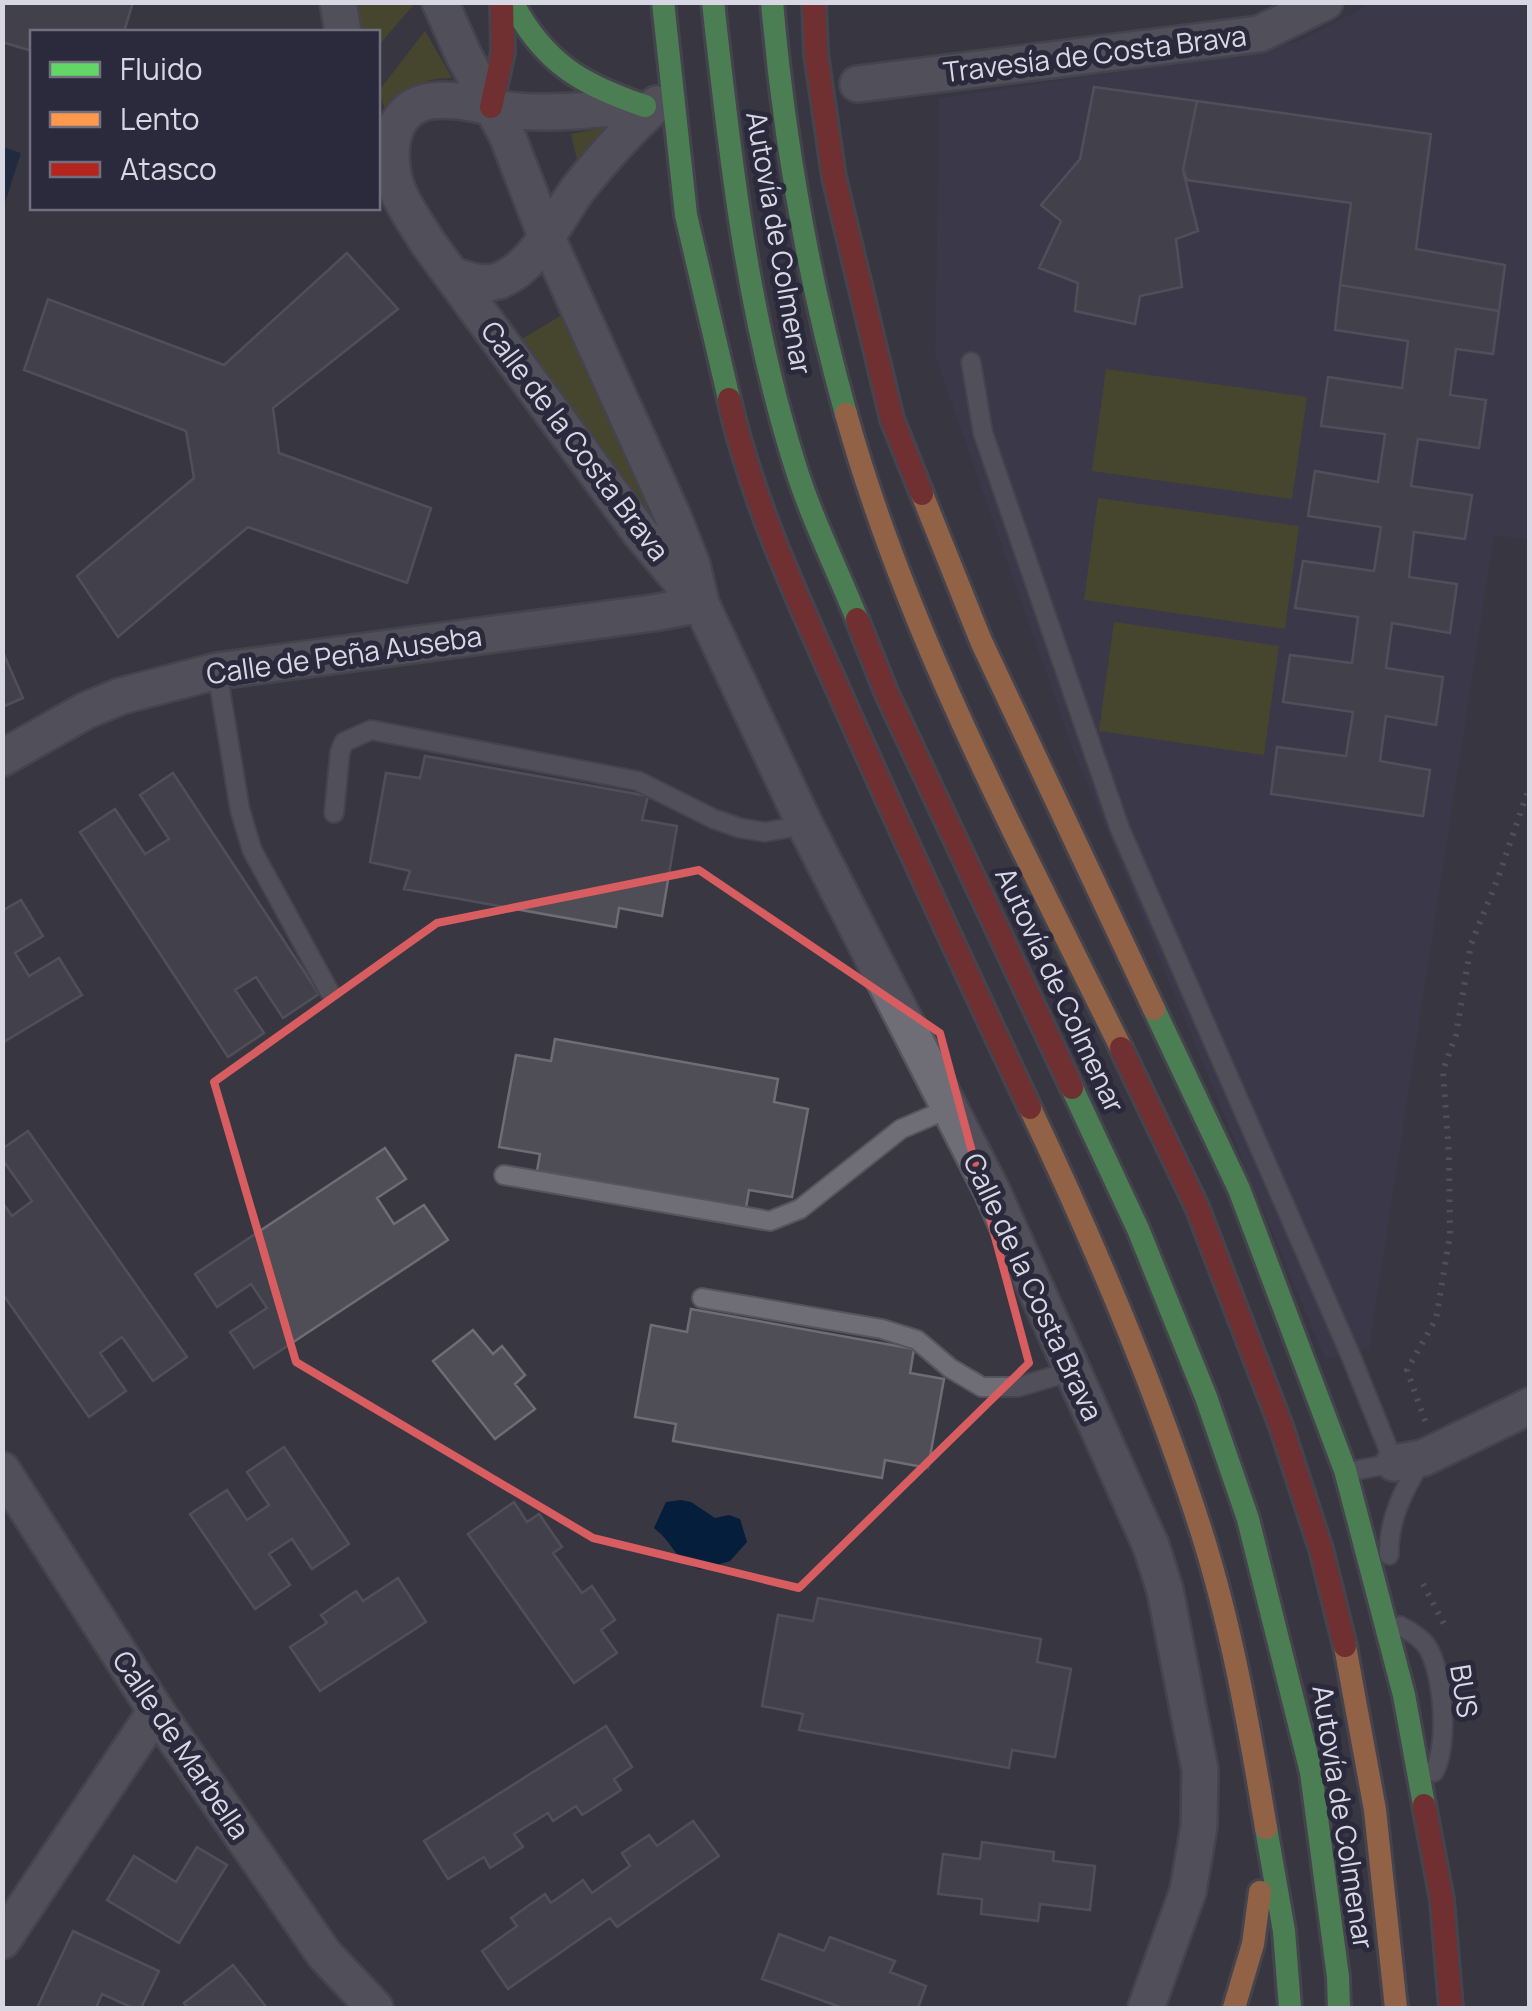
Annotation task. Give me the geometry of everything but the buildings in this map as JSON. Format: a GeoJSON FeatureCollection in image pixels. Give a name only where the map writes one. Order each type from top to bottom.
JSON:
{"type":"FeatureCollection","features":[{"type":"Feature","properties":{"kind":"highway"},"geometry":{"type":"LineString","coordinates":[[491,107],[501,70],[502,2]]}},
{"type":"Feature","properties":{"kind":"highway"},"geometry":{"type":"LineString","coordinates":[[512,2],[534,42],[558,66],[610,95],[645,106]]}},
{"type":"Feature","properties":{"kind":"highway"},"geometry":{"type":"LineString","coordinates":[[663,2],[686,215],[740,448],[771,534],[844,704],[1093,1242],[1160,1411],[1200,1527],[1239,1680],[1284,1931],[1290,2008]]}},
{"type":"Feature","properties":{"kind":"highway","name":"Autovía de Colmenar"},"geometry":{"type":"LineString","coordinates":[[713,2],[732,190],[756,318],[794,464],[887,694],[1138,1229],[1179,1325],[1248,1519],[1311,1772],[1338,1976],[1338,2008]]}},
{"type":"Feature","properties":{"kind":"highway","name":"Autovía de Colmenar"},"geometry":{"type":"LineString","coordinates":[[772,2],[776,65],[805,250],[850,436],[943,680],[1198,1210],[1302,1486],[1342,1640],[1360,1730],[1388,1898],[1396,2008]]}},
{"type":"Feature","properties":{"kind":"highway"},"geometry":{"type":"LineString","coordinates":[[814,2],[816,54],[834,177],[892,419],[981,642],[1239,1189],[1346,1470],[1395,1624],[1442,1900],[1451,2008]]}},
{"type":"Feature","properties":{"kind":"highway"},"geometry":{"type":"LineString","coordinates":[[844,704],[933,868],[1169,1376],[1248,1519]]}},
{"type":"Feature","properties":{"kind":"highway"},"geometry":{"type":"LineString","coordinates":[[1234,2008],[1258,1921],[1264,1819]]}},
{"type":"Feature","properties":{"kind":"street"},"geometry":{"type":"LineString","coordinates":[[338,2],[343,30]]}},
{"type":"Feature","properties":{"kind":"street","name":"Calle de la Costa Brava"},"geometry":{"type":"LineString","coordinates":[[440,2],[514,150],[546,236],[673,517],[692,566],[700,604],[805,825],[992,1191],[1151,1546],[1165,1590],[1200,1770],[1199,1826],[1188,1892],[1146,2008]]}},
{"type":"Feature","properties":{"kind":"street","name":"Travesía de Costa Brava"},"geometry":{"type":"LineString","coordinates":[[858,84],[1259,34],[1325,2]]}},
{"type":"Feature","properties":{"kind":"street","name":"Calle de la Costa Brava"},"geometry":{"type":"LineString","coordinates":[[491,107],[428,101],[414,106],[384,136],[399,194],[428,243],[639,530],[700,604]]}},
{"type":"Feature","properties":{"kind":"street"},"geometry":{"type":"LineString","coordinates":[[491,107],[556,113],[657,104],[580,187],[546,236]]}},
{"type":"Feature","properties":{"kind":"street","name":"Calle de la Costa Brava"},"geometry":{"type":"LineString","coordinates":[[452,275],[484,283],[497,281],[523,263],[546,236]]}},
{"type":"Feature","properties":{"kind":"street","name":"Calle de Peña Auseba"},"geometry":{"type":"LineString","coordinates":[[2,758],[85,711],[120,696],[216,671],[700,604]]}},
{"type":"Feature","properties":{"kind":"street"},"geometry":{"type":"LineString","coordinates":[[1422,1448],[1530,1406]]}},
{"type":"Feature","properties":{"kind":"street","name":"Calle de Marbella"},"geometry":{"type":"LineString","coordinates":[[2,1470],[156,1711],[324,1954],[375,2008]]}},
{"type":"Feature","properties":{"kind":"street"},"geometry":{"type":"LineString","coordinates":[[2,1941],[156,1711]]}},
{"type":"Feature","properties":{"kind":"lane"},"geometry":{"type":"LineString","coordinates":[[970,362],[983,433],[1120,830],[1342,1336],[1422,1448]]}},
{"type":"Feature","properties":{"kind":"lane"},"geometry":{"type":"LineString","coordinates":[[216,671],[240,810],[252,850],[329,991]]}},
{"type":"Feature","properties":{"kind":"lane"},"geometry":{"type":"LineString","coordinates":[[334,814],[344,742],[371,730],[638,781],[740,828],[765,832],[805,825]]}},
{"type":"Feature","properties":{"kind":"lane"},"geometry":{"type":"LineString","coordinates":[[504,1174],[770,1221],[800,1209],[901,1130],[950,1108]]}},
{"type":"Feature","properties":{"kind":"lane"},"geometry":{"type":"LineString","coordinates":[[702,1298],[882,1328],[917,1340],[950,1368],[982,1387],[1018,1387],[1072,1370]]}},
{"type":"Feature","properties":{"kind":"lane"},"geometry":{"type":"LineString","coordinates":[[1346,1470],[1371,1470],[1422,1448]]}},
{"type":"Feature","properties":{"kind":"lane"},"geometry":{"type":"LineString","coordinates":[[1422,1448],[1390,1537],[1390,1567],[1395,1624],[1434,1772],[1442,1900]]}},
{"type":"Feature","properties":{"kind":"path"},"geometry":{"type":"LineString","coordinates":[[1422,1448],[1407,1370],[1436,1319],[1450,1236],[1443,1070],[1456,1035],[1471,944],[1530,785]]}},
{"type":"Feature","properties":{"kind":"path"},"geometry":{"type":"LineString","coordinates":[[1420,1578],[1451,1636]]}},
{"type":"Feature","properties":{"kind":"highlighted area"},"geometry":{"type":"Polygon","coordinates":[[[699,870],[940,1033],[1029,1363],[799,1588],[593,1538],[296,1362],[214,1082],[437,923],[699,870]]]}},
{"type":"Feature","properties":{"kind":"shaded area"},"geometry":{"type":"Polygon","coordinates":[[[350,3],[415,3],[380,44],[380,30],[357,30],[350,3]]]}},
{"type":"Feature","properties":{"kind":"shaded area"},"geometry":{"type":"Polygon","coordinates":[[[1366,3],[1529,3],[1529,540],[1494,535],[1369,1349],[1325,1359],[1073,749],[935,355],[939,98],[1210,59],[1297,42],[1366,3]]]}},
{"type":"Feature","properties":{"kind":"shaded area"},"geometry":{"type":"Polygon","coordinates":[[[425,31],[452,78],[416,86],[386,110],[380,89],[425,31]]]}},
{"type":"Feature","properties":{"kind":"shaded area"},"geometry":{"type":"Polygon","coordinates":[[[609,127],[580,172],[571,134],[609,127]]]}},
{"type":"Feature","properties":{"kind":"shaded area"},"geometry":{"type":"Polygon","coordinates":[[[562,315],[663,524],[656,529],[519,341],[562,315]]]}},
{"type":"Feature","properties":{"kind":"shaded area"},"geometry":{"type":"Polygon","coordinates":[[[1106,369],[1307,397],[1292,499],[1092,471],[1106,369]]]}},
{"type":"Feature","properties":{"kind":"shaded area"},"geometry":{"type":"Polygon","coordinates":[[[1098,498],[1299,526],[1285,629],[1084,600],[1098,498]]]}},
{"type":"Feature","properties":{"kind":"shaded area"},"geometry":{"type":"Polygon","coordinates":[[[1114,622],[1279,646],[1264,755],[1099,731],[1114,622]]]}},
{"type":"Feature","properties":{"kind":"water"},"geometry":{"type":"Polygon","coordinates":[[[2,147],[21,153],[3,209],[2,147]]]}},
{"type":"Feature","properties":{"kind":"water"},"geometry":{"type":"Polygon","coordinates":[[[681,1500],[715,1518],[729,1515],[740,1519],[747,1542],[730,1561],[700,1570],[684,1561],[654,1528],[666,1502],[681,1500]]]}},
{"type":"Feature","properties":{"kind":"traffic: fast"},"geometry":{"type":"LineString","coordinates":[[512,2],[537,41],[567,69],[602,89],[645,106]]}},
{"type":"Feature","properties":{"kind":"traffic: fast"},"geometry":{"type":"LineString","coordinates":[[663,2],[686,215],[729,399]]}},
{"type":"Feature","properties":{"kind":"traffic: fast"},"geometry":{"type":"LineString","coordinates":[[713,2],[734,176],[764,349],[800,482],[857,619]]}},
{"type":"Feature","properties":{"kind":"traffic: fast"},"geometry":{"type":"LineString","coordinates":[[772,2],[799,210],[846,414]]}},
{"type":"Feature","properties":{"kind":"traffic: fast"},"geometry":{"type":"LineString","coordinates":[[1154,1009],[1239,1189],[1345,1470],[1404,1695],[1424,1805]]}},
{"type":"Feature","properties":{"kind":"traffic: fast"},"geometry":{"type":"LineString","coordinates":[[1072,1088],[1138,1229],[1206,1397],[1248,1519],[1311,1772],[1339,2008]]}},
{"type":"Feature","properties":{"kind":"traffic: fast"},"geometry":{"type":"LineString","coordinates":[[1266,1828],[1284,1931],[1290,2008]]}},
{"type":"Feature","properties":{"kind":"traffic: slow"},"geometry":{"type":"LineString","coordinates":[[846,414],[871,496],[933,658],[1121,1048]]}},
{"type":"Feature","properties":{"kind":"traffic: slow"},"geometry":{"type":"LineString","coordinates":[[922,494],[981,641],[1154,1009]]}},
{"type":"Feature","properties":{"kind":"traffic: slow"},"geometry":{"type":"LineString","coordinates":[[1030,1108],[1121,1313],[1199,1524],[1230,1637],[1266,1828]]}},
{"type":"Feature","properties":{"kind":"traffic: slow"},"geometry":{"type":"LineString","coordinates":[[1345,1646],[1375,1810],[1396,2008]]}},
{"type":"Feature","properties":{"kind":"traffic: slow"},"geometry":{"type":"LineString","coordinates":[[1234,2008],[1253,1944],[1260,1892]]}},
{"type":"Feature","properties":{"kind":"traffic: jam"},"geometry":{"type":"LineString","coordinates":[[491,107],[503,52],[502,2]]}},
{"type":"Feature","properties":{"kind":"traffic: jam"},"geometry":{"type":"LineString","coordinates":[[814,2],[816,54],[834,177],[892,419],[922,494]]}},
{"type":"Feature","properties":{"kind":"traffic: jam"},"geometry":{"type":"LineString","coordinates":[[729,399],[751,478],[795,593],[1030,1108]]}},
{"type":"Feature","properties":{"kind":"traffic: jam"},"geometry":{"type":"LineString","coordinates":[[857,619],[887,694],[1072,1088]]}},
{"type":"Feature","properties":{"kind":"traffic: jam"},"geometry":{"type":"LineString","coordinates":[[1121,1048],[1197,1207],[1281,1426],[1321,1549],[1345,1646]]}},
{"type":"Feature","properties":{"kind":"traffic: jam"},"geometry":{"type":"LineString","coordinates":[[1424,1805],[1442,1900],[1451,2008]]}}]}
